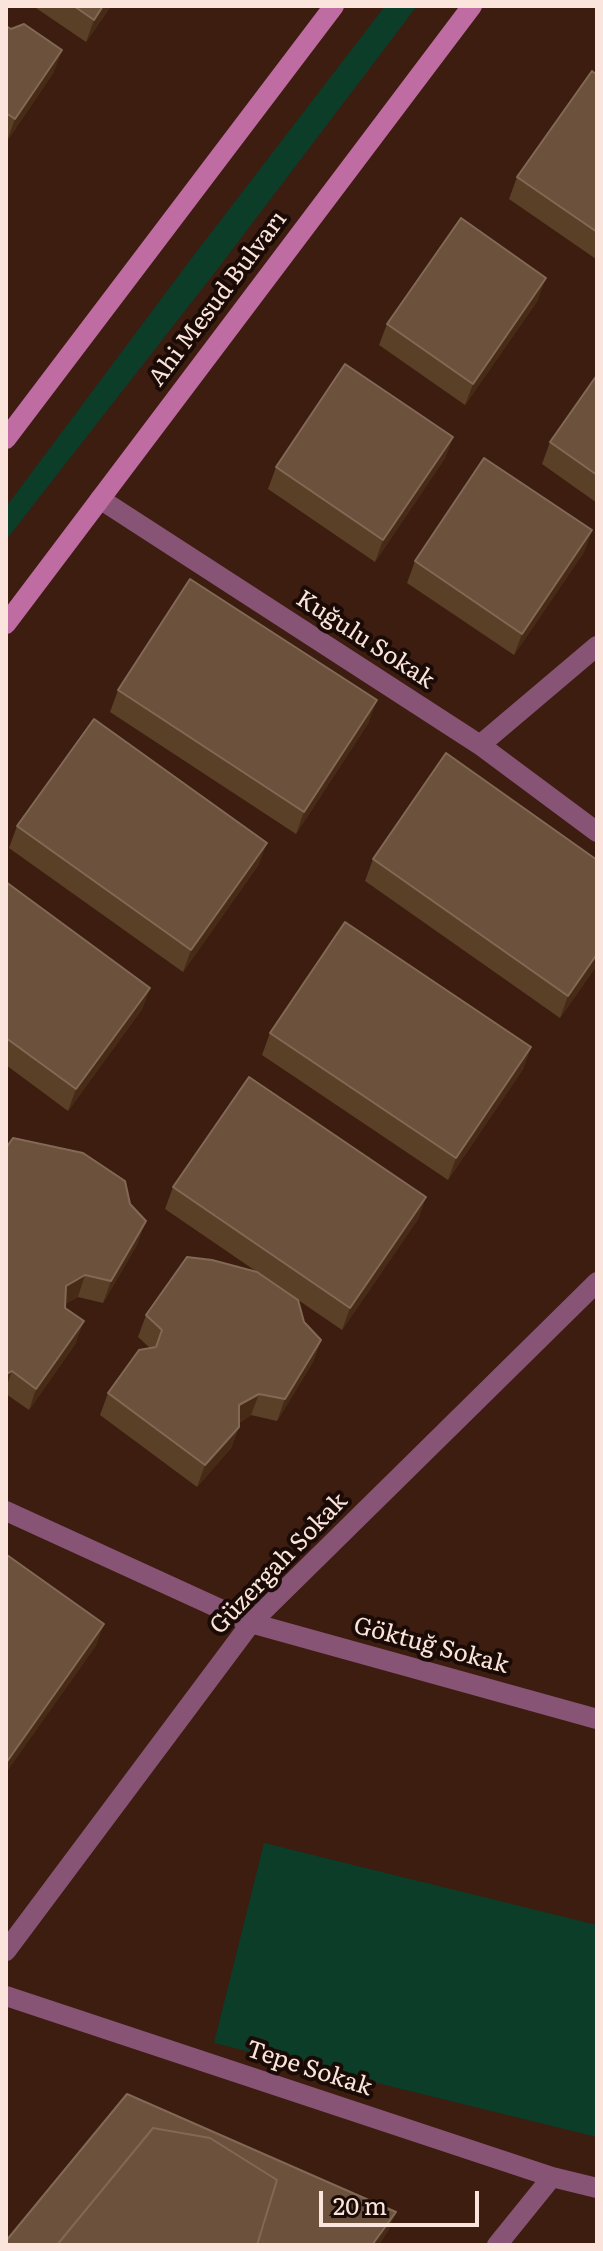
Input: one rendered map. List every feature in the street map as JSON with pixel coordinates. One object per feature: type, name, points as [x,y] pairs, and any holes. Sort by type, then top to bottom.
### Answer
[{"type":"main road","points":[[6,439],[334,6]]},
{"type":"main road","name":"Ahi Mesud Bulvarı","points":[[6,624],[472,6]]},
{"type":"street","name":"Kuğulu Sokak","points":[[100,499],[480,745],[597,832]]},
{"type":"street","points":[[480,745],[597,646]]},
{"type":"street","name":"Güzergah Sokak","points":[[6,1951],[251,1623],[597,1282]]},
{"type":"street","name":"Göktuğ Sokak","points":[[6,1511],[251,1623],[597,1719]]},
{"type":"street","name":"Tepe Sokak","points":[[6,1996],[552,2177],[597,2188]]},
{"type":"street","points":[[497,2245],[552,2177]]},
{"type":"green space","points":[[385,6],[417,6],[6,540],[6,507]]},
{"type":"green space","points":[[264,1843],[597,1925],[597,2137],[214,2043]]},
{"type":"building","points":[[74,6],[103,6],[94,20]]},
{"type":"building","points":[[24,24],[62,50],[15,119],[6,113],[6,26],[11,29]]},
{"type":"building","points":[[592,71],[597,75],[597,232],[517,177]]},
{"type":"building","points":[[461,218],[546,278],[473,384],[387,324]]},
{"type":"building","points":[[345,364],[453,437],[383,540],[276,467]]},
{"type":"building","points":[[597,375],[597,475],[550,442]]},
{"type":"building","points":[[484,458],[592,530],[522,634],[415,561]]},
{"type":"building","points":[[190,579],[377,700],[304,812],[118,690]]},
{"type":"building","points":[[94,719],[267,843],[191,950],[17,826]]},
{"type":"building","points":[[446,753],[597,860],[597,954],[568,996],[373,859]]},
{"type":"building","points":[[6,882],[150,988],[76,1089],[6,1038]]},
{"type":"building","points":[[345,922],[531,1047],[456,1158],[270,1033]]},
{"type":"building","points":[[249,1077],[426,1197],[350,1308],[173,1187]]},
{"type":"building","points":[[13,1138],[83,1153],[125,1181],[130,1204],[146,1221],[111,1281],[85,1275],[66,1286],[65,1308],[84,1321],[36,1389],[12,1371],[6,1374],[6,1148]]},
{"type":"building","points":[[187,1257],[257,1272],[298,1300],[304,1322],[321,1340],[285,1399],[259,1394],[239,1405],[239,1427],[205,1465],[108,1393],[139,1350],[156,1347],[162,1330],[146,1315]]},
{"type":"building","points":[[6,1557],[104,1624],[6,1763]]},
{"type":"building","points":[[127,2094],[396,2212],[372,2245],[257,2245],[277,2180],[210,2138],[153,2128],[57,2245],[6,2245],[6,2241]]},
{"type":"building","points":[[153,2128],[210,2138],[277,2180],[257,2245],[57,2245]]}]
